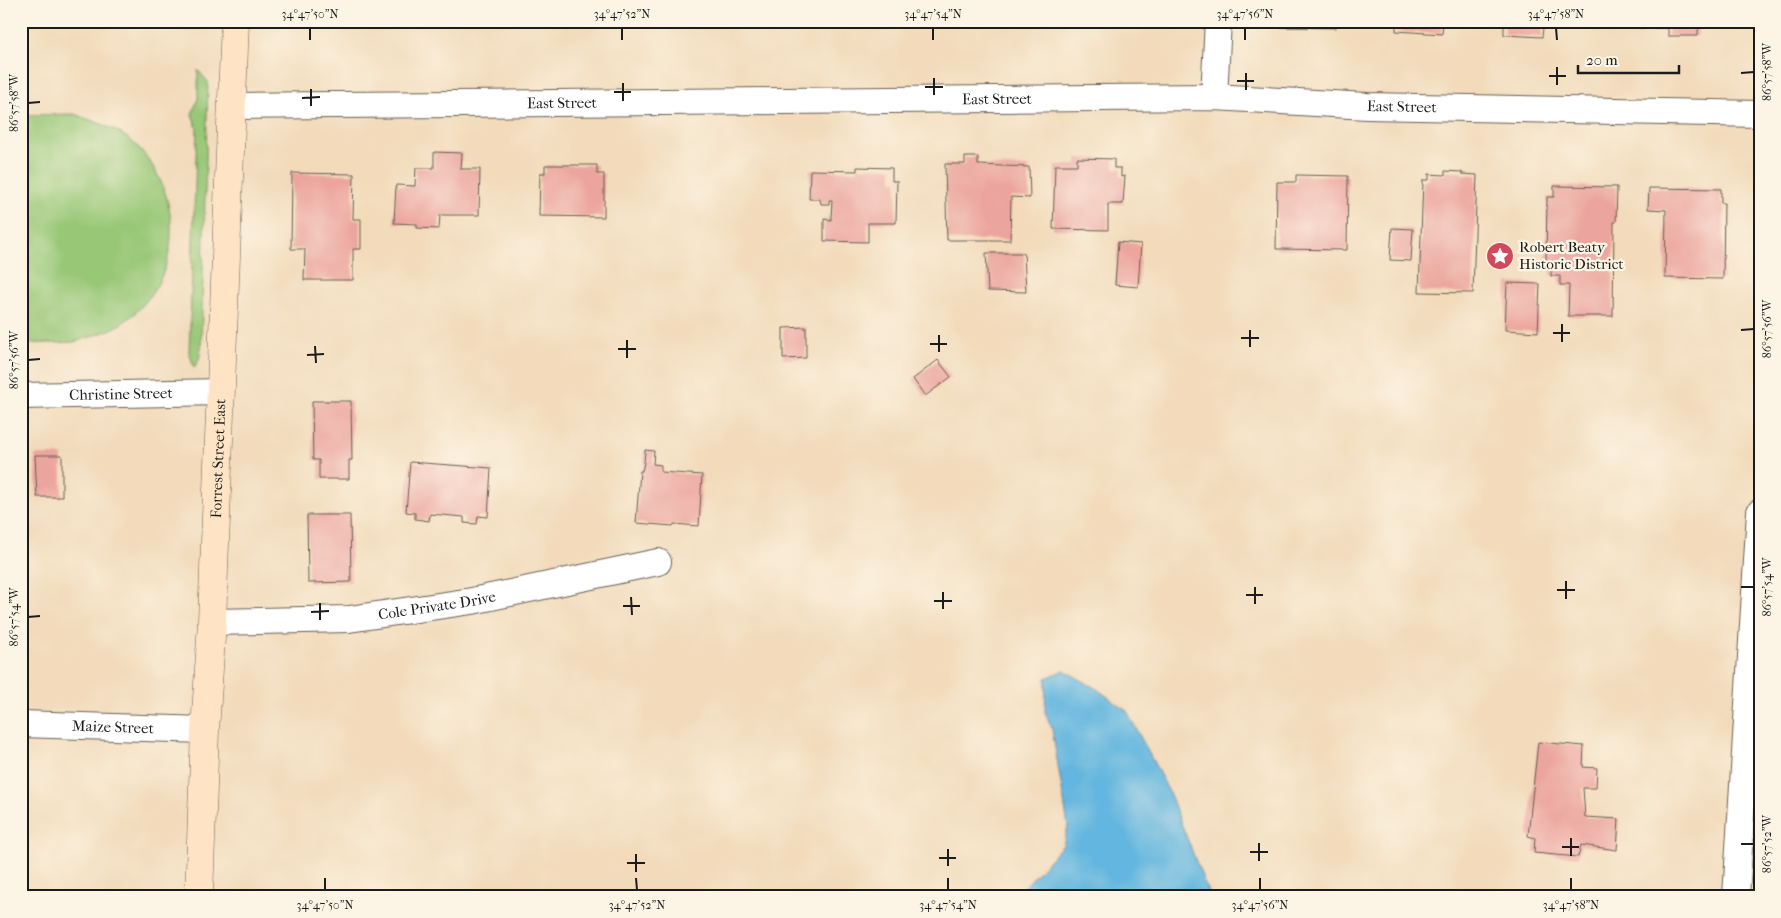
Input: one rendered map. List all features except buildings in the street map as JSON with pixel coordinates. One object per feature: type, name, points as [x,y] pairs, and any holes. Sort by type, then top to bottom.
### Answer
[{"type":"main road","name":"Forrest Street East","points":[[199,897],[205,730],[212,622],[235,21]]},
{"type":"street","points":[[1214,97],[1218,21]]},
{"type":"street","name":"East Street","points":[[233,106],[1214,97],[1367,106],[1760,114]]},
{"type":"street","name":"Christine Street","points":[[21,396],[221,392]]},
{"type":"street","points":[[1736,897],[1760,512]]},
{"type":"street","name":"Cole Private Drive","points":[[212,622],[359,618],[472,602],[658,562]]},
{"type":"street","name":"Maize Street","points":[[21,724],[205,730]]},
{"type":"green space","points":[[198,70],[208,82],[201,348],[199,360],[194,367],[189,352],[197,128],[192,114],[198,99]]},
{"type":"green space","points":[[74,114],[101,124],[126,137],[140,149],[156,171],[166,195],[171,220],[170,246],[164,270],[153,292],[136,312],[114,328],[74,342],[21,343],[21,115]]},
{"type":"water","points":[[1064,670],[1097,689],[1127,711],[1169,792],[1210,897],[1015,897],[1063,845],[1068,826],[1052,729],[1045,712],[1046,678]]},
{"type":"place","name":"Robert Beaty Historic District","points":[[1500,256]]}]
